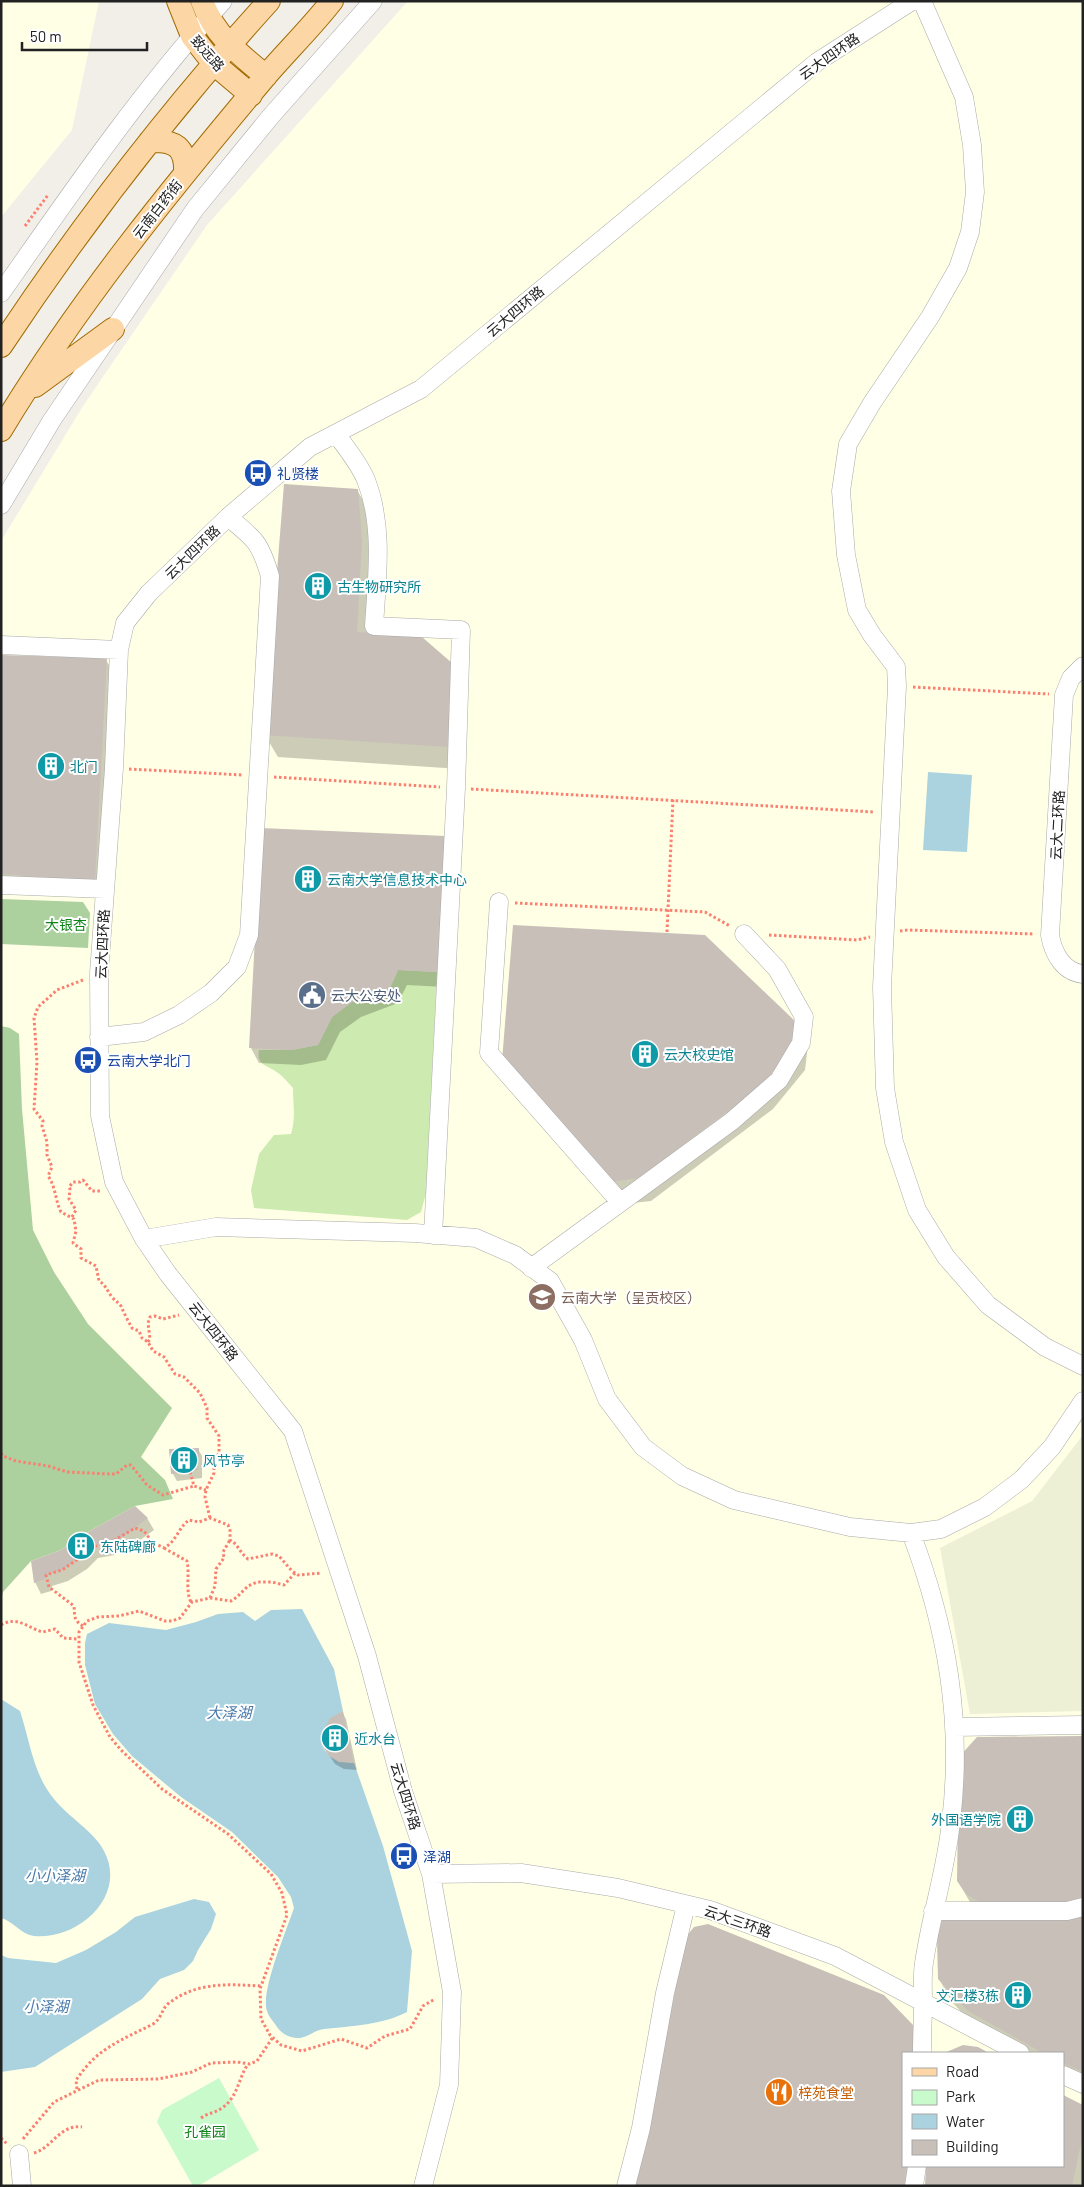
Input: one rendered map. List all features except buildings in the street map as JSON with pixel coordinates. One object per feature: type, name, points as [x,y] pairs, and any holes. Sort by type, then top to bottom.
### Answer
[{"type":"main road","name":"致远路","points":[[178,1],[192,36],[213,63],[251,95]]},
{"type":"main road","points":[[1,346],[34,296],[150,140],[213,63],[268,1]]},
{"type":"main road","name":"云南白药街","points":[[1,430],[71,322],[185,174],[266,76],[332,1]]},
{"type":"main road","name":"致远路","points":[[205,10],[229,46],[266,76]]},
{"type":"main road","points":[[150,140],[166,140],[178,147],[186,159],[185,174]]},
{"type":"main road","points":[[22,396],[114,329]]},
{"type":"street","points":[[1,293],[108,144],[192,36],[205,10],[223,1]]},
{"type":"street","points":[[1,505],[52,420],[195,209],[271,116],[373,1]]},
{"type":"street","name":"云大四环路","points":[[423,2186],[450,2085],[452,1995],[431,1874],[403,1791],[366,1656],[293,1431],[168,1274],[144,1239],[114,1182],[100,1116],[99,973],[114,768],[119,650],[125,623],[149,593],[228,517],[310,447],[421,389],[817,62],[912,1]]},
{"type":"street","points":[[922,1],[964,97],[972,145],[975,192],[970,232],[958,268],[930,317],[872,403],[848,444],[842,491],[846,555],[858,610],[896,667],[897,686],[882,987],[885,1088],[894,1142],[917,1210],[946,1257],[988,1305],[1045,1347],[1083,1366]]},
{"type":"street","points":[[336,434],[357,463],[366,480],[376,523],[378,545],[374,626],[461,630],[456,788],[433,1235]]},
{"type":"street","points":[[99,1037],[144,1032],[179,1014],[211,993],[237,967],[249,935],[270,576],[262,550],[252,537],[228,517]]},
{"type":"street","points":[[1,646],[119,650]]},
{"type":"street","name":"云大二环路","points":[[1083,666],[1071,678],[1064,695],[1050,935],[1052,948],[1060,961],[1076,973],[1083,974]]},
{"type":"street","points":[[1,885],[105,889]]},
{"type":"street","points":[[499,902],[489,1052],[620,1202]]},
{"type":"street","points":[[531,1268],[732,1121],[779,1080],[801,1043],[804,1017],[777,969],[744,934]]},
{"type":"street","points":[[144,1239],[216,1227],[476,1238],[515,1255],[550,1282],[583,1340],[607,1399],[643,1447],[682,1476],[734,1500],[850,1527],[911,1533],[941,1529],[985,1507],[1021,1480],[1052,1446],[1083,1401]]},
{"type":"street","points":[[911,1533],[928,1579],[948,1668],[955,1727],[955,1774],[944,1876],[933,1911],[923,1965],[922,2052]]},
{"type":"street","points":[[955,1727],[1083,1726]]},
{"type":"street","name":"云大三环路","points":[[431,1874],[521,1873],[618,1888],[710,1910],[835,1956],[1018,2052]]},
{"type":"street","points":[[626,2186],[641,2128],[664,1993],[686,1905]]},
{"type":"street","points":[[933,1911],[1067,1911],[1083,1908]]},
{"type":"street","points":[[1064,2075],[1083,2084]]},
{"type":"street","points":[[19,2154],[22,2186]]},
{"type":"street","points":[[914,2186],[917,2167]]},
{"type":"path","points":[[897,686],[1064,695]]},
{"type":"path","points":[[114,768],[890,813]]},
{"type":"path","points":[[667,932],[672,799]]},
{"type":"path","points":[[499,902],[705,912]]},
{"type":"path","points":[[908,930],[1050,935]]},
{"type":"path","points":[[794,937],[857,940]]},
{"type":"path","points":[[72,1217],[61,1212],[58,1206],[53,1190],[53,1182],[48,1176],[52,1167],[47,1156],[47,1142],[42,1126],[43,1121],[34,1109],[37,1062],[34,1018],[38,1007],[56,990],[99,973]]},
{"type":"path","points":[[114,1182],[100,1192],[92,1191],[83,1180],[73,1182],[69,1188],[69,1199],[76,1210],[72,1217],[76,1231],[73,1243],[81,1249],[81,1258],[96,1266],[99,1281],[119,1304],[122,1313],[129,1320],[132,1328],[139,1331],[151,1349],[164,1357],[175,1374],[184,1377],[200,1393],[208,1412],[207,1418],[219,1436],[219,1452],[214,1461],[214,1473],[206,1490],[205,1497],[210,1518]]},
{"type":"path","points":[[148,1342],[150,1339],[148,1323],[150,1317],[155,1316],[162,1319],[178,1316],[186,1314],[194,1306]]},
{"type":"path","points":[[1,1453],[16,1460],[67,1472],[116,1474],[126,1465],[132,1465],[147,1485],[163,1494],[194,1486],[206,1490]]},
{"type":"path","points":[[190,1472],[194,1486]]},
{"type":"path","points":[[164,1548],[174,1541],[183,1525],[189,1520],[199,1522],[210,1518],[228,1525],[230,1540],[223,1552],[222,1564],[216,1569],[215,1586],[210,1598]]},
{"type":"path","points":[[83,1626],[76,1622],[74,1606],[49,1587],[46,1575],[62,1570],[81,1558],[91,1547],[108,1544],[135,1528],[144,1531],[152,1542],[187,1561],[190,1572],[189,1597],[192,1602]]},
{"type":"path","points":[[230,1540],[248,1558],[272,1554],[279,1556],[295,1573],[308,1575],[338,1571]]},
{"type":"path","points":[[295,1573],[284,1585],[272,1582],[257,1582],[248,1586],[231,1601],[210,1598],[192,1602],[180,1618],[172,1621],[165,1621],[139,1611],[119,1616],[98,1617],[87,1621],[79,1632],[78,1638],[79,1662],[86,1684],[110,1737],[162,1789],[228,1834],[270,1874],[282,1893],[287,1915],[261,1986],[261,2019],[281,2045],[302,2051],[341,2039],[367,2048],[385,2036],[410,2029],[423,2006],[435,1999],[452,1995]]},
{"type":"path","points":[[1,1625],[12,1622],[30,1625],[43,1632],[55,1629],[64,1638],[78,1638]]},
{"type":"path","points":[[77,2089],[76,2080],[101,2052],[155,2022],[163,2014],[166,2005],[181,1994],[200,1986],[224,1983],[261,1986]]},
{"type":"path","points":[[19,2154],[24,2137],[54,2102],[77,2089],[99,2080],[158,2079],[192,2072],[212,2063],[237,2062],[248,2064],[257,2061],[273,2037]]},
{"type":"path","points":[[201,2118],[208,2113],[223,2108],[231,2099],[236,2093],[243,2070],[248,2064]]},
{"type":"path","points":[[1,2138],[19,2154],[36,2153],[65,2130],[76,2126],[82,2127]]},
{"type":"shaded area","points":[[1,1],[99,1],[72,130],[1,217]]},
{"type":"shaded area","name":"云南大学（呈贡校区）","points":[[408,1],[1083,1],[1083,2186],[1,2186],[1,541],[83,406],[207,225]]},
{"type":"shaded area","points":[[1083,1435],[1083,1711],[970,1714],[940,1548],[1032,1501]]},
{"type":"green space","name":"大银杏","points":[[1,899],[83,902],[90,913],[88,948],[1,944]]},
{"type":"green space","points":[[398,970],[437,972],[426,1193],[421,1212],[407,1220],[254,1208],[251,1190],[259,1154],[274,1135],[291,1134],[294,1117],[293,1088],[274,1070],[261,1062],[259,1050],[292,1050],[318,1045],[332,1017],[352,1002],[390,988]]},
{"type":"green space","points":[[1,1026],[10,1028],[19,1034],[22,1109],[33,1230],[54,1272],[88,1324],[172,1408],[141,1457],[165,1480],[173,1499],[135,1506],[75,1539],[61,1550],[31,1561],[3,1592],[1,1599]]},
{"type":"green space","name":"孔雀园","points":[[219,2078],[259,2150],[198,2186],[193,2186],[157,2122],[162,2110]]},
{"type":"water","points":[[928,772],[972,775],[967,852],[923,850]]},
{"type":"water","name":"大泽湖","points":[[302,1609],[334,1669],[343,1711],[326,1727],[322,1735],[322,1743],[325,1750],[331,1756],[341,1761],[354,1763],[383,1846],[412,1951],[407,2012],[387,2020],[356,2026],[324,2029],[296,2038],[284,2034],[279,2029],[268,2014],[266,2002],[271,1976],[294,1908],[291,1897],[278,1877],[232,1832],[181,1797],[132,1756],[113,1734],[95,1704],[85,1665],[85,1643],[87,1634],[109,1623],[166,1630],[218,1614],[243,1612],[255,1621],[271,1610]]},
{"type":"water","name":"小小泽湖","points":[[1,1699],[20,1711],[33,1757],[47,1789],[60,1806],[100,1844],[110,1868],[109,1884],[104,1899],[95,1912],[82,1923],[67,1931],[51,1935],[30,1935],[1,1918]]},
{"type":"water","name":"小泽湖","points":[[194,1899],[209,1902],[216,1914],[211,1929],[193,1961],[184,1970],[160,1979],[142,1999],[35,2067],[1,2072],[1,1955],[8,1958],[56,1963],[86,1950],[116,1932],[135,1917]]},
{"type":"place","name":"礼贤楼","points":[[258,473]]},
{"type":"place","name":"古生物研究所","points":[[318,586]]},
{"type":"place","name":"北门","points":[[51,766]]},
{"type":"place","name":"云南大学信息技术中心","points":[[308,879]]},
{"type":"place","name":"云大公安处","points":[[312,995]]},
{"type":"place","name":"云大校史馆","points":[[645,1054]]},
{"type":"place","name":"云南大学北门","points":[[88,1060]]},
{"type":"place","name":"云南大学（呈贡校区）","points":[[542,1297]]},
{"type":"place","name":"风节亭","points":[[184,1460]]},
{"type":"place","name":"东陆碑廊","points":[[81,1546]]},
{"type":"place","name":"近水台","points":[[335,1738]]},
{"type":"place","name":"外国语学院","points":[[1020,1819]]},
{"type":"place","name":"泽湖","points":[[404,1856]]},
{"type":"place","name":"文汇楼3栋","points":[[1018,1995]]},
{"type":"place","name":"梓苑食堂","points":[[779,2092]]}]
